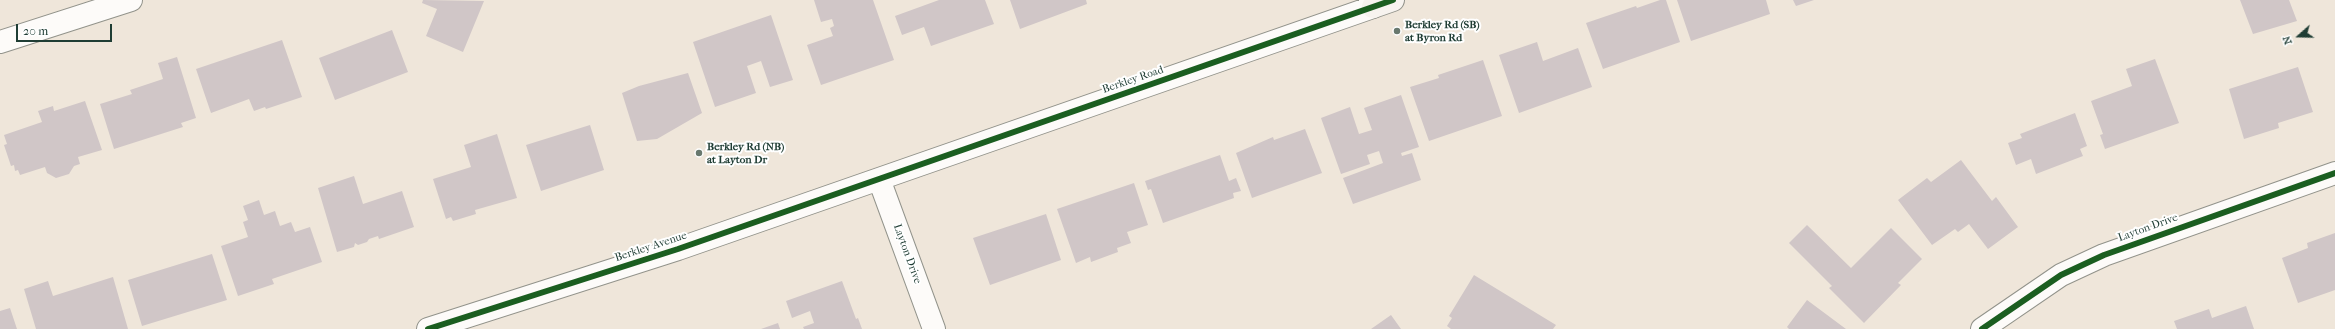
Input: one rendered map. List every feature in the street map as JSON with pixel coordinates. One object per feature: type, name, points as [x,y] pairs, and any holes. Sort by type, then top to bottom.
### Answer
[{"type":"street","points":[[0,42],[131,0]]},
{"type":"street","name":"Berkley Road","points":[[879,179],[1379,2]]},
{"type":"street","name":"Layton Drive","points":[[1982,329],[2061,275],[2104,255],[2335,173]]},
{"type":"street","name":"Berkley Avenue","points":[[428,329],[678,249],[879,179]]},
{"type":"street","name":"Layton Drive","points":[[879,179],[934,329]]},
{"type":"building","points":[[423,0],[484,1],[463,52],[426,36],[437,9],[422,3]]},
{"type":"building","points":[[814,0],[873,0],[894,60],[821,85],[807,45],[833,36],[830,28],[834,26],[832,19],[821,22]]},
{"type":"building","points":[[939,0],[985,0],[994,24],[931,46],[924,27],[902,35],[895,16]]},
{"type":"building","points":[[1010,0],[1086,0],[1087,4],[1020,29]]},
{"type":"building","points":[[1660,0],[1666,0],[1680,42],[1603,69],[1586,23],[1636,6],[1637,8]]},
{"type":"building","points":[[1677,0],[1766,0],[1770,14],[1691,41]]},
{"type":"building","points":[[1793,0],[1814,0],[1796,6]]},
{"type":"building","points":[[2240,0],[2289,0],[2297,21],[2253,34]]},
{"type":"building","points":[[771,15],[793,80],[770,87],[761,61],[747,66],[756,93],[715,107],[693,42]]},
{"type":"building","points":[[392,30],[408,72],[335,100],[319,58]]},
{"type":"building","points":[[282,40],[302,97],[266,109],[265,107],[254,111],[249,99],[211,113],[196,69]]},
{"type":"building","points":[[1537,42],[1543,61],[1578,48],[1592,87],[1519,113],[1499,55]]},
{"type":"building","points":[[177,57],[196,118],[181,123],[183,127],[114,149],[100,104],[132,94],[130,90],[163,79],[158,63]]},
{"type":"building","points":[[2155,59],[2179,123],[2105,149],[2100,135],[2103,134],[2091,101],[2132,86],[2126,69]]},
{"type":"building","points":[[1483,60],[1502,116],[1429,141],[1410,87],[1439,78],[1438,75]]},
{"type":"building","points":[[2298,67],[2313,112],[2278,123],[2279,128],[2244,139],[2229,89]]},
{"type":"building","points":[[688,73],[702,113],[657,139],[637,141],[622,93],[639,86]]},
{"type":"building","points":[[1401,95],[1419,147],[1401,153],[1402,156],[1412,153],[1421,180],[1353,204],[1343,178],[1383,163],[1379,151],[1367,155],[1370,164],[1341,174],[1321,118],[1350,107],[1359,134],[1372,130],[1364,108]]},
{"type":"building","points":[[85,101],[102,150],[78,157],[80,164],[74,166],[69,174],[56,178],[47,173],[45,167],[20,175],[18,170],[15,171],[14,165],[11,166],[4,145],[7,144],[4,135],[42,122],[38,111],[53,106],[54,111]]},
{"type":"building","points":[[2075,113],[2087,146],[2080,149],[2083,156],[2036,174],[2031,159],[2016,165],[2008,143],[2022,138],[2020,134]]},
{"type":"building","points":[[590,125],[604,170],[541,191],[526,145]]},
{"type":"building","points":[[1305,129],[1322,173],[1252,198],[1236,153],[1273,137],[1274,140]]},
{"type":"building","points":[[497,134],[517,198],[475,210],[476,214],[453,221],[451,217],[446,219],[433,179],[471,167],[464,145]]},
{"type":"building","points":[[1220,155],[1229,181],[1236,178],[1241,191],[1233,193],[1234,198],[1163,223],[1151,189],[1148,190],[1145,181]]},
{"type":"building","points":[[1961,160],[1992,201],[1996,197],[2018,227],[1988,249],[1969,224],[1958,232],[1955,229],[1932,245],[1898,200],[1927,178],[1931,182]]},
{"type":"building","points":[[354,176],[363,204],[402,191],[414,227],[379,239],[378,236],[358,245],[355,243],[354,247],[337,252],[318,188]]},
{"type":"building","points":[[1134,183],[1148,225],[1127,232],[1131,243],[1117,248],[1118,252],[1091,262],[1090,257],[1076,263],[1057,209]]},
{"type":"building","points":[[259,200],[264,215],[275,211],[280,226],[291,222],[295,232],[310,227],[322,262],[272,279],[274,284],[238,296],[221,246],[248,237],[243,222],[248,220],[243,206]]},
{"type":"building","points":[[1046,214],[1061,260],[990,285],[973,238]]},
{"type":"building","points":[[1807,225],[1851,268],[1891,228],[1922,259],[1898,283],[1901,285],[1864,323],[1829,288],[1832,286],[1789,243]]},
{"type":"building","points":[[2335,233],[2335,290],[2298,303],[2282,258],[2308,248],[2307,243]]},
{"type":"building","points":[[212,254],[227,300],[142,326],[128,280]]},
{"type":"building","points":[[1474,275],[1556,325],[1553,329],[1451,329],[1447,326],[1452,318],[1449,316]]},
{"type":"building","points":[[113,277],[128,329],[36,329],[24,289],[48,281],[53,296]]},
{"type":"building","points":[[842,281],[856,319],[858,318],[862,329],[804,329],[803,327],[814,323],[810,311],[792,318],[786,301]]},
{"type":"building","points":[[1807,300],[1846,329],[1789,329],[1787,327]]},
{"type":"building","points":[[2246,306],[2254,329],[2177,329],[2174,321],[2209,309],[2212,318]]},
{"type":"building","points":[[10,308],[17,329],[0,329],[0,311]]},
{"type":"building","points":[[1391,315],[1401,329],[1371,329]]},
{"type":"building","points":[[778,323],[780,329],[761,329]]},
{"type":"cycle path","points":[[428,329],[678,249],[1393,0]]},
{"type":"cycle path","points":[[1982,329],[2061,275],[2104,255],[2335,173]]},
{"type":"place","name":"Berkley Rd (SB) at Byron Rd","points":[[1397,31]]},
{"type":"place","name":"Berkley Rd (NB) at Layton Dr","points":[[699,153]]}]
